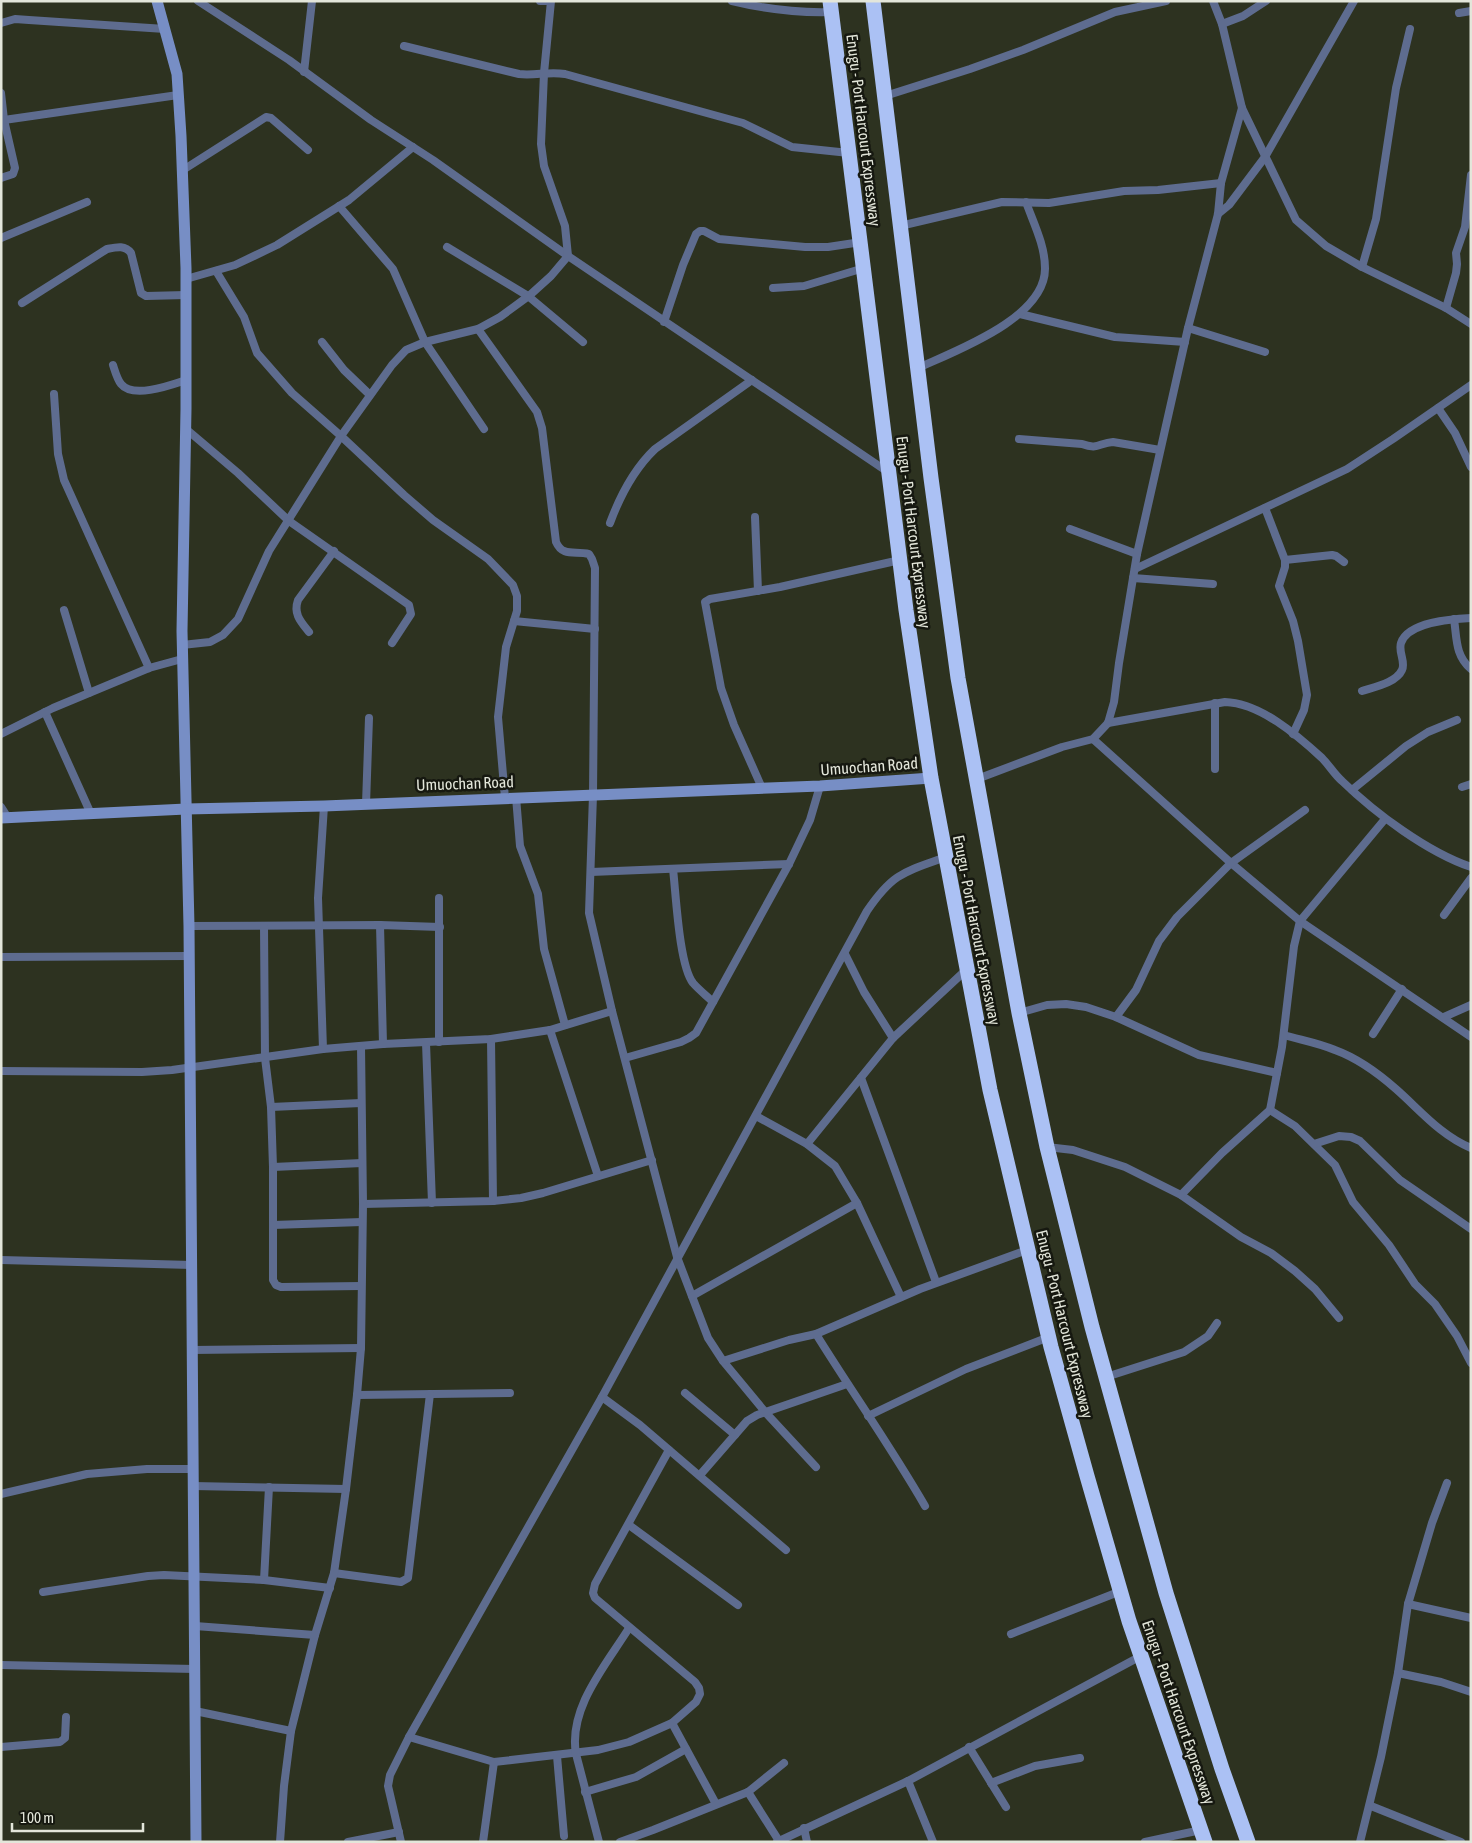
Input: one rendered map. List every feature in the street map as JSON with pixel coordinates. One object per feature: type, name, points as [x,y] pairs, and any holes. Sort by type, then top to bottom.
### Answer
[{"type":"highway","name":"Enugu - Port Harcourt Expressway","points":[[873,1],[958,678],[1019,1013],[1047,1147],[1106,1378],[1166,1592],[1222,1769],[1248,1842]]},
{"type":"highway","name":"Enugu - Port Harcourt Expressway","points":[[830,7],[900,560],[931,778],[990,1090],[1027,1250],[1084,1467],[1120,1591],[1203,1836]]},
{"type":"main road","points":[[157,1],[177,74],[183,170],[186,279],[186,429],[182,659],[189,926],[196,1842]]},
{"type":"main road","name":"Umuochan Road","points":[[4,818],[186,809],[324,806],[820,786],[931,778]]},
{"type":"street","points":[[304,72],[312,1]]},
{"type":"street","points":[[182,645],[210,642],[223,635],[238,620],[269,551],[342,436],[392,365],[406,350],[425,342],[478,329],[500,317],[551,276],[568,256],[565,226],[542,155],[541,127],[550,1],[540,1]]},
{"type":"street","points":[[732,1],[761,8],[802,13],[830,7]]},
{"type":"street","points":[[885,96],[1023,50],[1115,12],[1166,1]]},
{"type":"street","points":[[1213,1],[1222,24],[1242,108],[1296,220],[1326,246],[1362,267],[1446,308],[1471,324]]},
{"type":"street","points":[[1222,24],[1243,16],[1266,1]]},
{"type":"street","points":[[1218,214],[1228,206],[1265,157],[1354,1]]},
{"type":"street","points":[[202,2],[664,322],[889,473]]},
{"type":"street","points":[[1460,13],[1471,11]]},
{"type":"street","points":[[1,23],[28,20],[165,29]]},
{"type":"street","points":[[1362,267],[1376,219],[1396,88],[1410,29]]},
{"type":"street","points":[[404,46],[519,74],[532,75],[555,72],[565,74],[743,123],[792,147],[849,153]]},
{"type":"street","points":[[1,94],[4,120],[15,168],[13,174],[1,178]]},
{"type":"street","points":[[4,120],[178,95]]},
{"type":"street","points":[[977,779],[1062,748],[1093,739],[1108,723],[1114,702],[1137,554],[1184,342],[1218,214],[1221,184],[1242,108]]},
{"type":"street","points":[[183,170],[266,117],[271,118],[308,150]]},
{"type":"street","points":[[186,279],[235,265],[270,249],[349,200],[413,147]]},
{"type":"street","points":[[1446,308],[1457,264],[1456,253],[1464,227],[1471,175]]},
{"type":"street","points":[[900,226],[1002,202],[1049,204],[1124,191],[1221,184]]},
{"type":"street","points":[[1,238],[87,202]]},
{"type":"street","points":[[918,368],[976,342],[1020,314],[1032,303],[1040,291],[1046,268],[1041,243],[1026,202]]},
{"type":"street","points":[[339,206],[393,269],[425,342],[484,429]]},
{"type":"street","points":[[664,322],[683,265],[696,234],[700,231],[704,231],[719,239],[805,246],[828,247],[860,242]]},
{"type":"street","points":[[22,303],[108,249],[119,246],[127,248],[131,252],[141,293],[146,296],[186,295]]},
{"type":"street","points":[[447,247],[528,296],[582,342]]},
{"type":"street","points":[[773,288],[804,286],[864,268]]},
{"type":"street","points":[[216,271],[244,317],[259,356],[292,393],[342,436],[404,495],[433,520],[488,559],[513,585],[517,596],[517,611],[506,646],[498,717],[510,797],[520,846],[538,894],[544,949],[565,1025]]},
{"type":"street","points":[[1020,314],[1115,337],[1184,342]]},
{"type":"street","points":[[1188,328],[1265,352]]},
{"type":"street","points":[[478,329],[537,412],[542,428],[556,542],[562,551],[589,554],[595,568],[593,795],[589,913],[612,1011],[677,1257],[708,1338],[722,1361],[816,1468]]},
{"type":"street","points":[[322,342],[344,370],[370,395]]},
{"type":"street","points":[[113,366],[121,384],[126,388],[152,390],[186,380]]},
{"type":"street","points":[[610,523],[644,459],[655,449],[752,380]]},
{"type":"street","points":[[1135,569],[1348,469],[1471,385]]},
{"type":"street","points":[[54,394],[58,454],[64,480],[149,668]]},
{"type":"street","points":[[1438,408],[1455,433],[1471,467]]},
{"type":"street","points":[[186,429],[238,473],[289,521],[409,605],[411,614],[392,643]]},
{"type":"street","points":[[1018,438],[1082,444],[1091,448],[1113,442],[1160,450]]},
{"type":"street","points":[[1265,508],[1285,560],[1286,567],[1279,586],[1297,635],[1307,695],[1304,710],[1293,734]]},
{"type":"street","points":[[755,517],[758,591]]},
{"type":"street","points":[[1070,529],[1137,554]]},
{"type":"street","points":[[309,632],[298,617],[296,606],[298,600],[334,551]]},
{"type":"street","points":[[1285,560],[1332,555],[1344,562]]},
{"type":"street","points":[[762,788],[734,725],[721,688],[705,602],[710,599],[758,591],[900,560]]},
{"type":"street","points":[[1133,578],[1213,584]]},
{"type":"street","points":[[64,610],[89,693]]},
{"type":"street","points":[[1362,691],[1388,682],[1402,672],[1404,667],[1400,645],[1405,635],[1418,628],[1447,619],[1471,618]]},
{"type":"street","points":[[1454,619],[1460,658],[1471,669]]},
{"type":"street","points":[[514,621],[595,629]]},
{"type":"street","points":[[1,734],[45,712],[149,668],[182,659]]},
{"type":"street","points":[[1108,723],[1215,703],[1237,702],[1249,705],[1274,720],[1323,759],[1340,780],[1385,819],[1441,854],[1471,867]]},
{"type":"street","points":[[1215,703],[1215,769]]},
{"type":"street","points":[[45,712],[91,814]]},
{"type":"street","points":[[366,804],[369,718]]},
{"type":"street","points":[[1352,790],[1406,746],[1428,732],[1457,720]]},
{"type":"street","points":[[1093,739],[1231,864],[1300,921],[1471,1037]]},
{"type":"street","points":[[1462,787],[1471,784]]},
{"type":"street","points":[[625,1058],[689,1038],[696,1033],[789,864],[810,820],[820,786]]},
{"type":"street","points":[[324,806],[318,876],[324,1049]]},
{"type":"street","points":[[1,807],[4,818]]},
{"type":"street","points":[[1116,1017],[1136,990],[1159,941],[1178,917],[1231,864],[1305,810]]},
{"type":"street","points":[[1181,1195],[1222,1153],[1270,1110],[1284,1034],[1294,946],[1300,921],[1385,819]]},
{"type":"street","points":[[401,1842],[388,1786],[390,1775],[409,1737],[602,1397],[867,911],[881,890],[892,879],[904,872],[946,857]]},
{"type":"street","points":[[591,872],[789,864]]},
{"type":"street","points":[[673,869],[682,953],[687,970],[692,983],[713,1002]]},
{"type":"street","points":[[1444,915],[1471,878]]},
{"type":"street","points":[[440,898],[440,1042]]},
{"type":"street","points":[[380,925],[383,1044]]},
{"type":"street","points":[[189,926],[380,925],[440,927]]},
{"type":"street","points":[[264,926],[265,1058],[271,1107],[273,1167],[273,1280],[276,1285],[281,1287],[361,1286]]},
{"type":"street","points":[[845,954],[864,992],[894,1038]]},
{"type":"street","points":[[1,957],[189,956]]},
{"type":"street","points":[[807,1144],[894,1038],[966,970]]},
{"type":"street","points":[[1373,1034],[1402,989]]},
{"type":"street","points":[[1019,1013],[1047,1005],[1066,1004],[1086,1007],[1116,1017],[1199,1055],[1277,1073]]},
{"type":"street","points":[[1444,1017],[1471,1005]]},
{"type":"street","points":[[1,1071],[142,1072],[190,1069],[324,1049],[491,1039],[550,1030],[612,1011]]},
{"type":"street","points":[[550,1030],[598,1176]]},
{"type":"street","points":[[1284,1034],[1336,1050],[1361,1063],[1396,1089],[1431,1123],[1471,1148]]},
{"type":"street","points":[[491,1039],[493,1201]]},
{"type":"street","points":[[426,1042],[432,1203]]},
{"type":"street","points":[[280,1842],[290,1731],[315,1635],[334,1573],[357,1395],[361,1348],[363,1204],[361,1046]]},
{"type":"street","points":[[861,1078],[936,1282]]},
{"type":"street","points":[[271,1107],[361,1103]]},
{"type":"street","points":[[1270,1110],[1295,1126],[1335,1165],[1353,1202],[1388,1245],[1415,1284],[1435,1304],[1457,1336],[1471,1363]]},
{"type":"street","points":[[756,1116],[807,1144],[835,1166],[857,1203],[901,1297]]},
{"type":"street","points":[[1314,1144],[1339,1136],[1351,1137],[1360,1141],[1400,1180],[1471,1229]]},
{"type":"street","points":[[1047,1147],[1073,1150],[1125,1167],[1181,1195],[1241,1237],[1271,1253],[1295,1271],[1315,1289],[1339,1318]]},
{"type":"street","points":[[363,1204],[493,1201],[543,1193],[652,1160]]},
{"type":"street","points":[[273,1167],[362,1163]]},
{"type":"street","points":[[692,1296],[857,1203]]},
{"type":"street","points":[[273,1225],[362,1222]]},
{"type":"street","points":[[722,1361],[789,1340],[816,1334],[936,1282],[1027,1250]]},
{"type":"street","points":[[1,1260],[192,1265]]},
{"type":"street","points":[[1106,1378],[1184,1352],[1208,1336],[1217,1323]]},
{"type":"street","points":[[816,1334],[847,1384],[898,1459],[925,1506]]},
{"type":"street","points":[[868,1416],[966,1369],[1049,1337]]},
{"type":"street","points":[[192,1350],[361,1348]]},
{"type":"street","points":[[700,1475],[747,1421],[757,1415],[847,1384]]},
{"type":"street","points":[[686,1393],[735,1435]]},
{"type":"street","points":[[334,1573],[401,1582],[408,1578],[430,1394]]},
{"type":"street","points":[[357,1395],[510,1394]]},
{"type":"street","points":[[602,1397],[700,1475],[786,1550]]},
{"type":"street","points":[[409,1737],[494,1762],[576,1754],[628,1742],[672,1724],[696,1702],[700,1694],[699,1688],[694,1682],[629,1628],[595,1598],[593,1593],[595,1584],[669,1450]]},
{"type":"street","points":[[1,1494],[87,1474],[146,1469],[193,1468]]},
{"type":"street","points":[[1360,1842],[1370,1806],[1398,1673],[1408,1604],[1432,1523],[1447,1483]]},
{"type":"street","points":[[194,1486],[346,1489]]},
{"type":"street","points":[[264,1580],[268,1487]]},
{"type":"street","points":[[629,1525],[738,1605]]},
{"type":"street","points":[[43,1592],[148,1576],[182,1575],[264,1580],[330,1588]]},
{"type":"street","points":[[1011,1634],[1120,1591]]},
{"type":"street","points":[[1408,1604],[1471,1618]]},
{"type":"street","points":[[195,1626],[315,1635]]},
{"type":"street","points":[[599,1842],[576,1754],[575,1730],[588,1694],[629,1628]]},
{"type":"street","points":[[748,1792],[778,1841],[908,1781],[1142,1656]]},
{"type":"street","points":[[1,1665],[195,1669]]},
{"type":"street","points":[[1398,1673],[1441,1682],[1471,1692]]},
{"type":"street","points":[[195,1712],[290,1731]]},
{"type":"street","points":[[1,1748],[60,1742],[65,1738],[66,1717]]},
{"type":"street","points":[[672,1724],[716,1804]]},
{"type":"street","points":[[969,1747],[1006,1807]]},
{"type":"street","points":[[585,1792],[636,1777],[686,1749]]},
{"type":"street","points":[[557,1756],[564,1836]]},
{"type":"street","points":[[991,1784],[1035,1766],[1080,1758]]},
{"type":"street","points":[[483,1842],[494,1762]]},
{"type":"street","points":[[620,1842],[748,1792],[784,1763]]},
{"type":"street","points":[[908,1781],[933,1842]]},
{"type":"street","points":[[1370,1806],[1461,1842]]},
{"type":"street","points":[[804,1828],[808,1842]]},
{"type":"street","points":[[348,1842],[398,1832]]},
{"type":"street","points":[[1146,1842],[1203,1836]]}]
